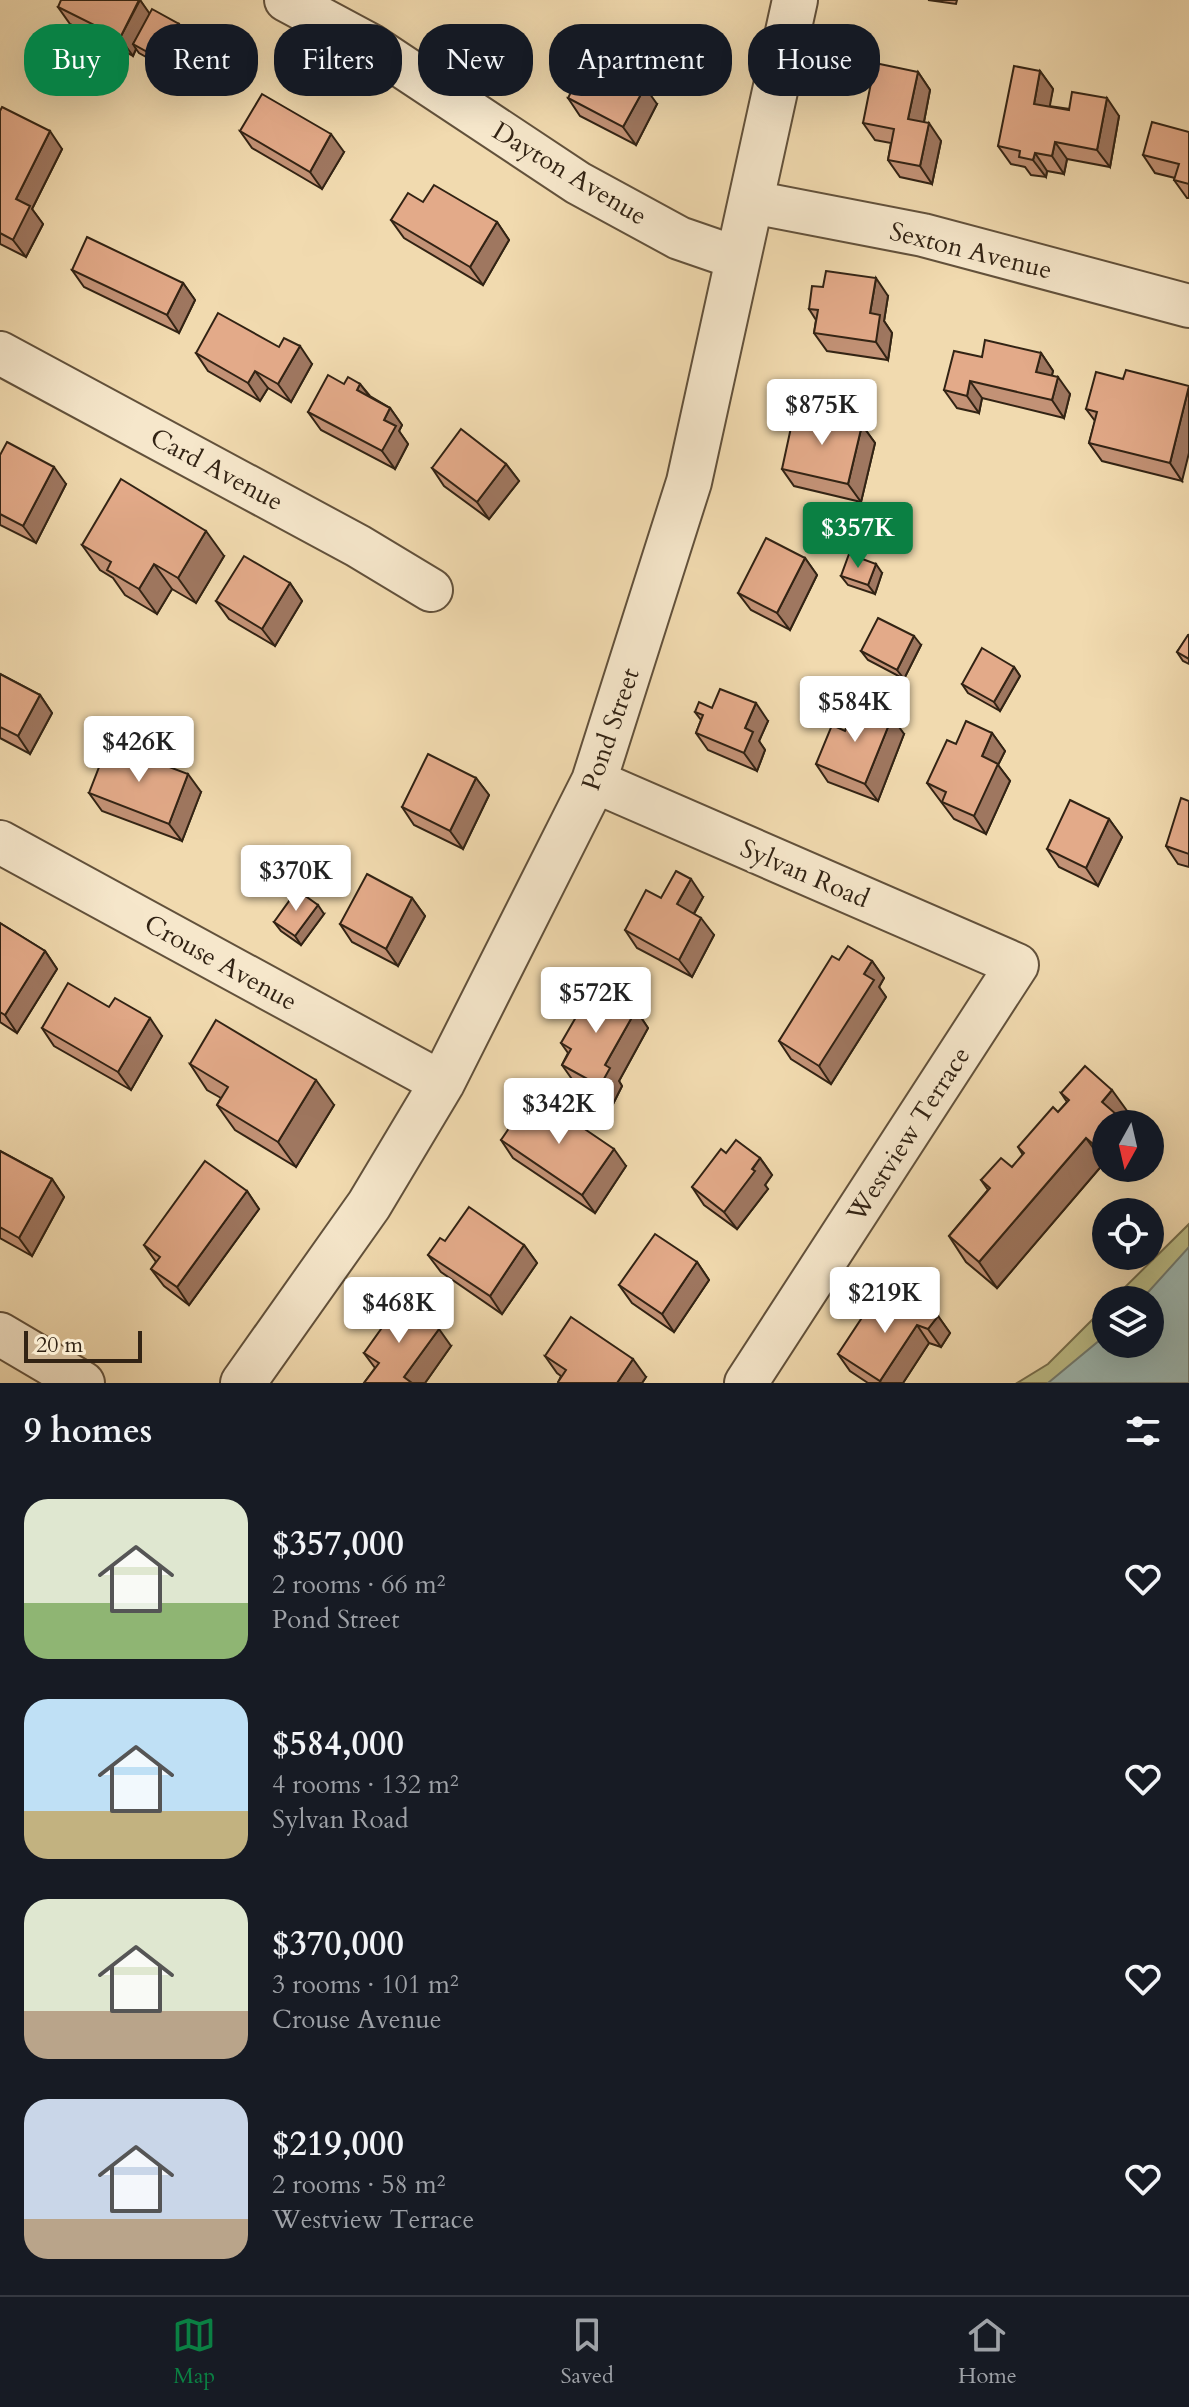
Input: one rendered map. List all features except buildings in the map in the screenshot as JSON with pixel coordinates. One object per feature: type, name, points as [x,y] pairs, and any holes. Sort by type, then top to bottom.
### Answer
[{"type":"street","name":"Dayton Avenue","points":[[286,0],[370,45],[578,183],[679,238],[737,258]]},
{"type":"street","name":"Pond Street","points":[[243,1383],[369,1205],[442,1083],[594,781],[689,482],[795,0]]},
{"type":"street","name":"Sexton Avenue","points":[[752,202],[923,235],[1189,306]]},
{"type":"street","name":"Card Avenue","points":[[0,353],[345,538],[431,590]]},
{"type":"street","name":"Sylvan Road","points":[[594,781],[1017,965]]},
{"type":"street","name":"Crouse Avenue","points":[[0,842],[442,1083]]},
{"type":"street","name":"Westview Terrace","points":[[746,1383],[1017,965]]},
{"type":"street","points":[[0,1334],[83,1383]]},
{"type":"green space","points":[[1189,1224],[1189,1383],[1017,1383],[1048,1364],[1092,1320],[1092,1358],[1164,1358],[1164,1286],[1126,1286],[1142,1270],[1164,1270],[1164,1249]]},
{"type":"water","points":[[1189,1247],[1189,1383],[1048,1383],[1092,1347],[1092,1358],[1164,1358],[1164,1286],[1154,1286]]}]
